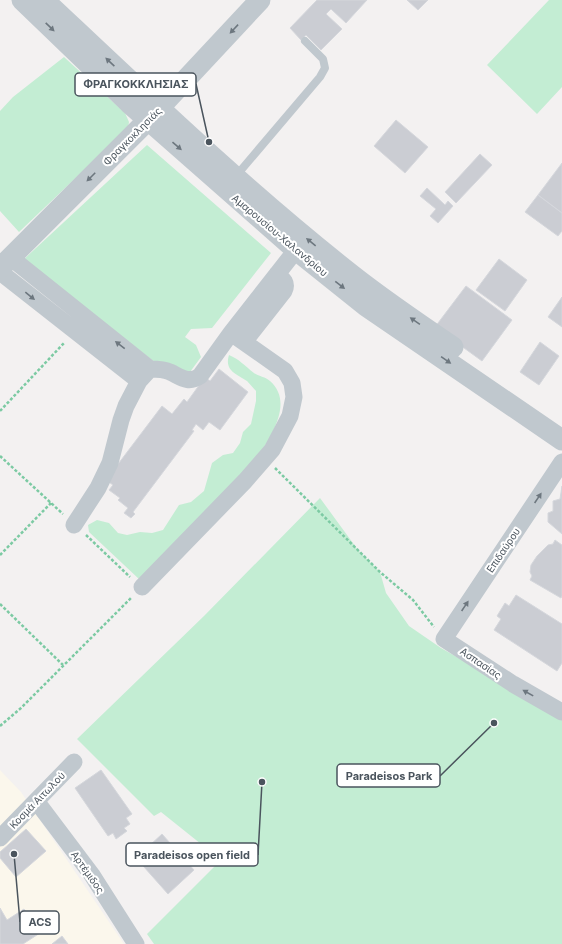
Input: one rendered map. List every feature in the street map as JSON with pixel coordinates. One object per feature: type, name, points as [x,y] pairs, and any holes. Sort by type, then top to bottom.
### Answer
[{"type":"street","name":"Αμαρουσίου-Χαλανδρίου","points":[[22,0],[129,103],[154,114],[236,176],[303,235],[354,276],[415,321],[562,423]]},
{"type":"street","name":"Αμαρουσίου-Χαλανδρίου","points":[[44,0],[154,114],[296,250],[366,306],[562,440]]},
{"type":"street","name":"Φραγκοκλησιάς","points":[[3,265],[154,114],[260,0]]},
{"type":"street","points":[[74,525],[98,488],[110,463],[126,406],[145,375],[157,369],[169,372],[185,380],[196,378],[284,292],[286,285],[277,274],[296,250]]},
{"type":"street","points":[[3,265],[76,332],[145,375]]},
{"type":"street","points":[[3,265],[145,375]]},
{"type":"street","points":[[142,587],[245,481],[272,450],[290,416],[294,397],[292,383],[286,370],[237,338]]},
{"type":"street","name":"Επιδαύρου","points":[[444,638],[562,462]]},
{"type":"street","name":"Ασπασίας","points":[[444,638],[513,684],[562,712]]},
{"type":"street","name":"Κοσμά Αιτωλού","points":[[0,838],[74,762]]},
{"type":"street","name":"Αρτέμιδος","points":[[36,802],[92,875],[136,944]]},
{"type":"lane","points":[[236,176],[320,77],[325,68],[323,59],[305,41]]},
{"type":"path","points":[[0,411],[76,332]]},
{"type":"path","points":[[265,458],[363,556],[413,600],[444,638]]},
{"type":"path","points":[[0,555],[51,503]]},
{"type":"path","points":[[0,726],[21,708],[142,587]]},
{"type":"path","points":[[0,604],[63,665]]},
{"type":"shaded area","points":[[0,770],[21,792],[124,944],[0,944]]},
{"type":"green space","points":[[549,0],[562,0],[562,87],[537,114],[487,65]]},
{"type":"green space","points":[[64,57],[125,113],[129,122],[128,128],[19,232],[0,211],[0,111],[13,97]]},
{"type":"green space","points":[[147,145],[271,253],[212,328],[191,329],[185,337],[196,345],[201,357],[190,372],[160,366],[22,261]]},
{"type":"green space","points":[[229,355],[254,373],[270,381],[277,389],[280,399],[278,419],[259,456],[140,580],[89,532],[88,525],[97,520],[109,523],[118,533],[127,535],[140,532],[152,533],[163,530],[179,505],[191,502],[204,491],[212,463],[223,455],[233,453],[240,443],[243,432],[251,424],[256,401],[256,391],[247,381],[232,371],[228,365]]},
{"type":"green space","points":[[320,498],[358,550],[380,572],[386,593],[409,626],[441,648],[562,717],[562,944],[154,944],[147,934],[221,860],[161,812],[154,816],[77,739],[204,616]]},
{"type":"building","points":[[317,0],[367,0],[346,23],[331,9],[326,14],[342,29],[321,50],[306,35],[301,40],[290,28]]},
{"type":"building","points":[[407,0],[428,0],[418,10]]},
{"type":"building","points":[[396,120],[428,147],[405,173],[374,146]]},
{"type":"building","points":[[480,154],[492,165],[456,203],[445,192]]},
{"type":"building","points":[[562,163],[562,213],[538,195]]},
{"type":"building","points":[[427,188],[445,205],[448,201],[453,206],[438,223],[430,216],[436,209],[420,196]]},
{"type":"building","points":[[538,195],[562,213],[562,231],[558,236],[525,212]]},
{"type":"building","points":[[499,259],[527,280],[505,311],[476,290]]},
{"type":"building","points":[[466,286],[512,320],[482,361],[435,327]]},
{"type":"building","points":[[562,297],[562,327],[548,317]]},
{"type":"building","points":[[540,342],[559,356],[539,385],[520,372]]},
{"type":"building","points":[[219,369],[248,392],[220,430],[209,422],[203,430],[196,424],[192,430],[194,431],[133,512],[135,514],[131,518],[124,513],[128,508],[118,500],[120,498],[109,490],[113,485],[106,480],[162,406],[172,414],[184,399],[187,402],[205,377],[210,381]]},
{"type":"building","points":[[562,486],[562,534],[548,522],[548,513],[553,511],[553,501],[560,499]]},
{"type":"building","points":[[555,540],[562,545],[561,598],[530,580],[532,576],[530,572],[531,565],[537,556],[548,545],[553,544]]},
{"type":"building","points":[[516,595],[562,624],[562,663],[557,671],[494,630],[501,619],[497,616],[505,603],[509,606]]},
{"type":"building","points":[[101,770],[132,814],[126,818],[130,824],[124,828],[127,831],[116,839],[113,833],[108,836],[75,788]]},
{"type":"building","points":[[26,829],[46,851],[16,877],[0,858],[0,852]]},
{"type":"building","points":[[162,834],[194,870],[168,894],[136,858]]},
{"type":"building","points":[[0,908],[7,920],[24,909],[40,933],[23,944],[0,944]]},
{"type":"building","points":[[62,936],[68,944],[52,944]]},
{"type":"place","name":"ΦΡΑΓΚΟΚΚΛΗΣΙΑΣ","points":[[209,142]]},
{"type":"place","name":"Paradeisos Park","points":[[494,723]]},
{"type":"place","name":"Paradeisos open field","points":[[262,782]]},
{"type":"place","name":"ACS","points":[[14,854]]}]
